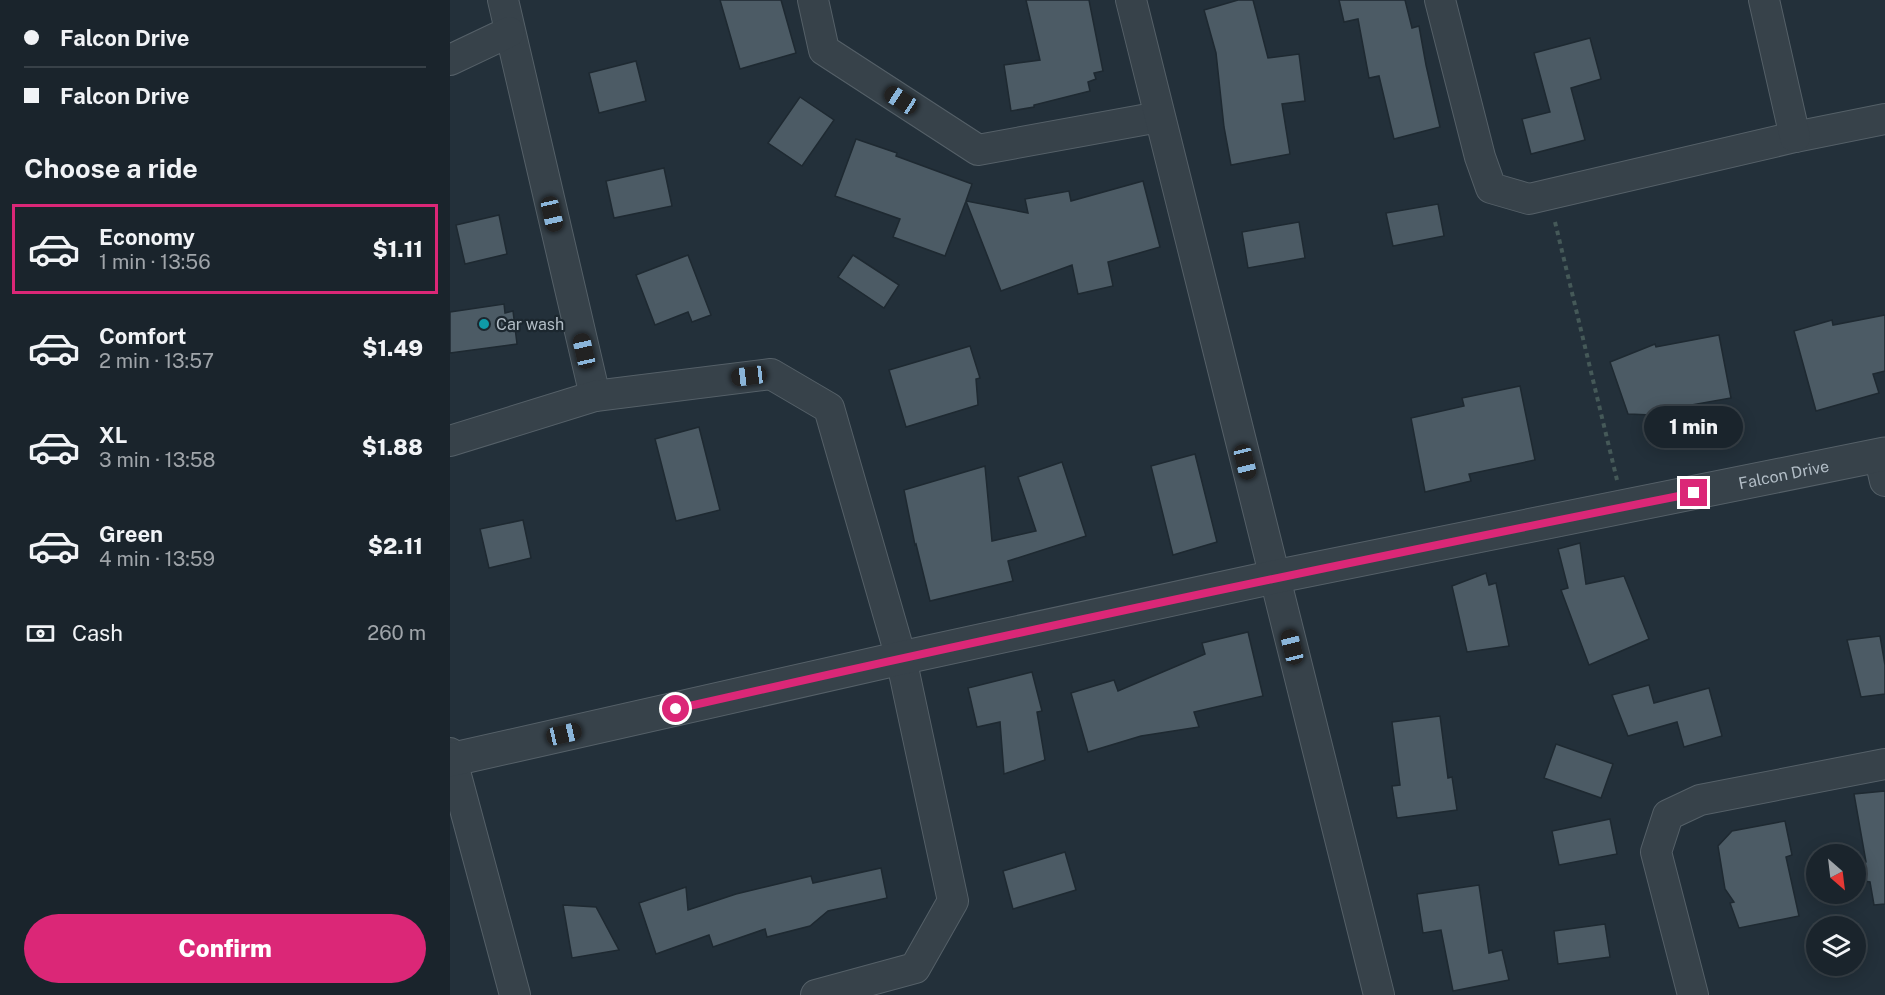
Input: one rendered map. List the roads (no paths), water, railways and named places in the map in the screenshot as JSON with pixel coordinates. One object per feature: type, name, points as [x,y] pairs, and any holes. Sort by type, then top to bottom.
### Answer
[{"type":"street","points":[[502,0],[595,396]]},
{"type":"street","points":[[813,0],[824,50],[978,150],[1159,117]]},
{"type":"street","points":[[1131,0],[1379,995]]},
{"type":"street","points":[[1440,0],[1480,157],[1491,188],[1529,199],[1795,137],[1885,119]]},
{"type":"street","points":[[1764,0],[1795,137]]},
{"type":"street","points":[[450,60],[509,33]]},
{"type":"street","points":[[450,441],[595,396],[771,374],[829,408],[901,658],[953,901],[915,968],[816,995]]},
{"type":"street","name":"Falcon Drive","points":[[450,757],[1274,577],[1624,507],[1883,463]]},
{"type":"street","points":[[450,757],[515,995]]},
{"type":"street","points":[[1693,995],[1656,852],[1668,816],[1700,800],[1885,765]]},
{"type":"place","name":"Car wash","points":[[484,324]]}]
